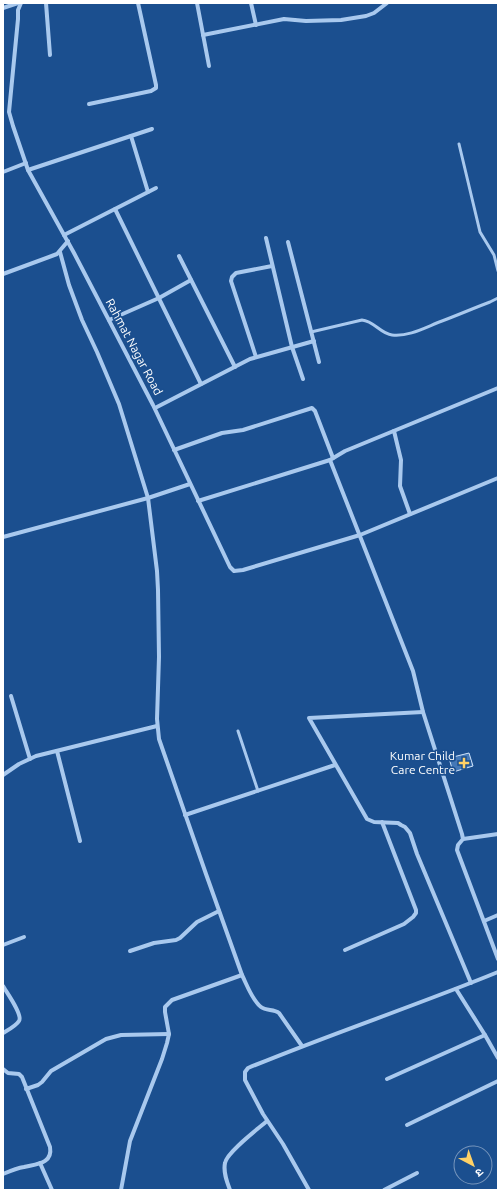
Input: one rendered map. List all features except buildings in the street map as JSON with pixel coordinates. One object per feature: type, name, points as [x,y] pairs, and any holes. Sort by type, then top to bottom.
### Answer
[{"type":"street","points":[[3,8],[18,3]]},
{"type":"street","name":"Rahmat Nagar Road","points":[[21,3],[18,10],[10,112],[13,126],[28,170],[68,241],[155,408],[226,561],[234,571],[243,570],[360,535]]},
{"type":"street","points":[[46,3],[50,55]]},
{"type":"street","points":[[89,104],[151,91],[156,87],[138,3]]},
{"type":"street","points":[[197,3],[209,66]]},
{"type":"street","points":[[251,3],[256,24]]},
{"type":"street","points":[[203,35],[284,19],[306,21],[340,20],[366,16],[374,13],[388,3]]},
{"type":"street","points":[[28,170],[152,129]]},
{"type":"street","points":[[131,136],[148,192]]},
{"type":"street","points":[[3,172],[26,164]]},
{"type":"street","points":[[64,235],[156,188]]},
{"type":"street","points":[[115,209],[201,384]]},
{"type":"street","points":[[266,238],[292,347],[303,378]]},
{"type":"street","points":[[3,274],[52,257],[60,252],[68,241]]},
{"type":"street","points":[[288,242],[319,362]]},
{"type":"street","points":[[60,252],[69,285],[82,320],[119,404],[148,498],[158,590],[159,739],[242,975],[257,1003],[261,1007],[275,1010],[279,1013],[302,1046]]},
{"type":"street","points":[[179,256],[235,367]]},
{"type":"street","points":[[256,357],[231,281],[232,277],[236,273],[272,266]]},
{"type":"street","points":[[109,320],[159,298],[191,280]]},
{"type":"street","points":[[155,408],[256,357],[314,341]]},
{"type":"street","points":[[198,501],[332,459],[345,451],[498,388]]},
{"type":"street","points":[[174,450],[222,433],[243,430],[312,408],[315,411],[360,535],[413,671],[463,839]]},
{"type":"street","points":[[394,431],[401,460],[400,486],[410,514]]},
{"type":"street","points":[[360,535],[498,478]]},
{"type":"street","points":[[3,536],[148,498],[190,484]]},
{"type":"street","points":[[11,696],[30,759]]},
{"type":"street","points":[[424,712],[308,718],[364,816],[371,821],[398,823],[405,827],[410,834],[471,983]]},
{"type":"street","points":[[3,775],[19,764],[30,759],[56,751],[158,726]]},
{"type":"street","points":[[56,751],[80,841]]},
{"type":"street","points":[[185,815],[335,766]]},
{"type":"street","points":[[345,950],[404,924],[416,913],[382,822]]},
{"type":"street","points":[[498,834],[463,839],[458,845],[457,850],[498,959]]},
{"type":"street","points":[[130,951],[154,943],[180,938],[197,922],[219,911]]},
{"type":"street","points":[[484,921],[498,915]]},
{"type":"street","points":[[3,945],[24,937]]},
{"type":"street","points":[[309,1190],[283,1144],[267,1121],[246,1080],[245,1072],[248,1068],[498,972]]},
{"type":"street","points":[[122,1190],[130,1141],[162,1059],[169,1034],[165,1012],[166,1007],[172,1000],[242,975]]},
{"type":"street","points":[[3,986],[18,1012],[20,1019],[19,1022],[3,1033]]},
{"type":"street","points":[[456,989],[498,1058]]},
{"type":"street","points":[[26,1089],[38,1085],[51,1071],[106,1038],[121,1035],[169,1034]]},
{"type":"street","points":[[387,1079],[485,1035]]},
{"type":"street","points":[[3,1069],[8,1073],[16,1073],[21,1075],[51,1152],[50,1156],[40,1163],[3,1174]]},
{"type":"street","points":[[407,1125],[498,1081]]},
{"type":"street","points":[[230,1190],[226,1177],[225,1162],[229,1155],[267,1121]]},
{"type":"street","points":[[40,1163],[52,1190]]},
{"type":"street","points":[[384,1190],[417,1173]]},
{"type":"lane","points":[[459,144],[480,232],[494,255],[498,271]]},
{"type":"lane","points":[[311,332],[362,320],[372,323],[384,332],[391,335],[409,334],[498,298]]},
{"type":"lane","points":[[238,731],[258,791]]},
{"type":"place","name":"Kumar Child Care Centre","points":[[464,763]]}]
